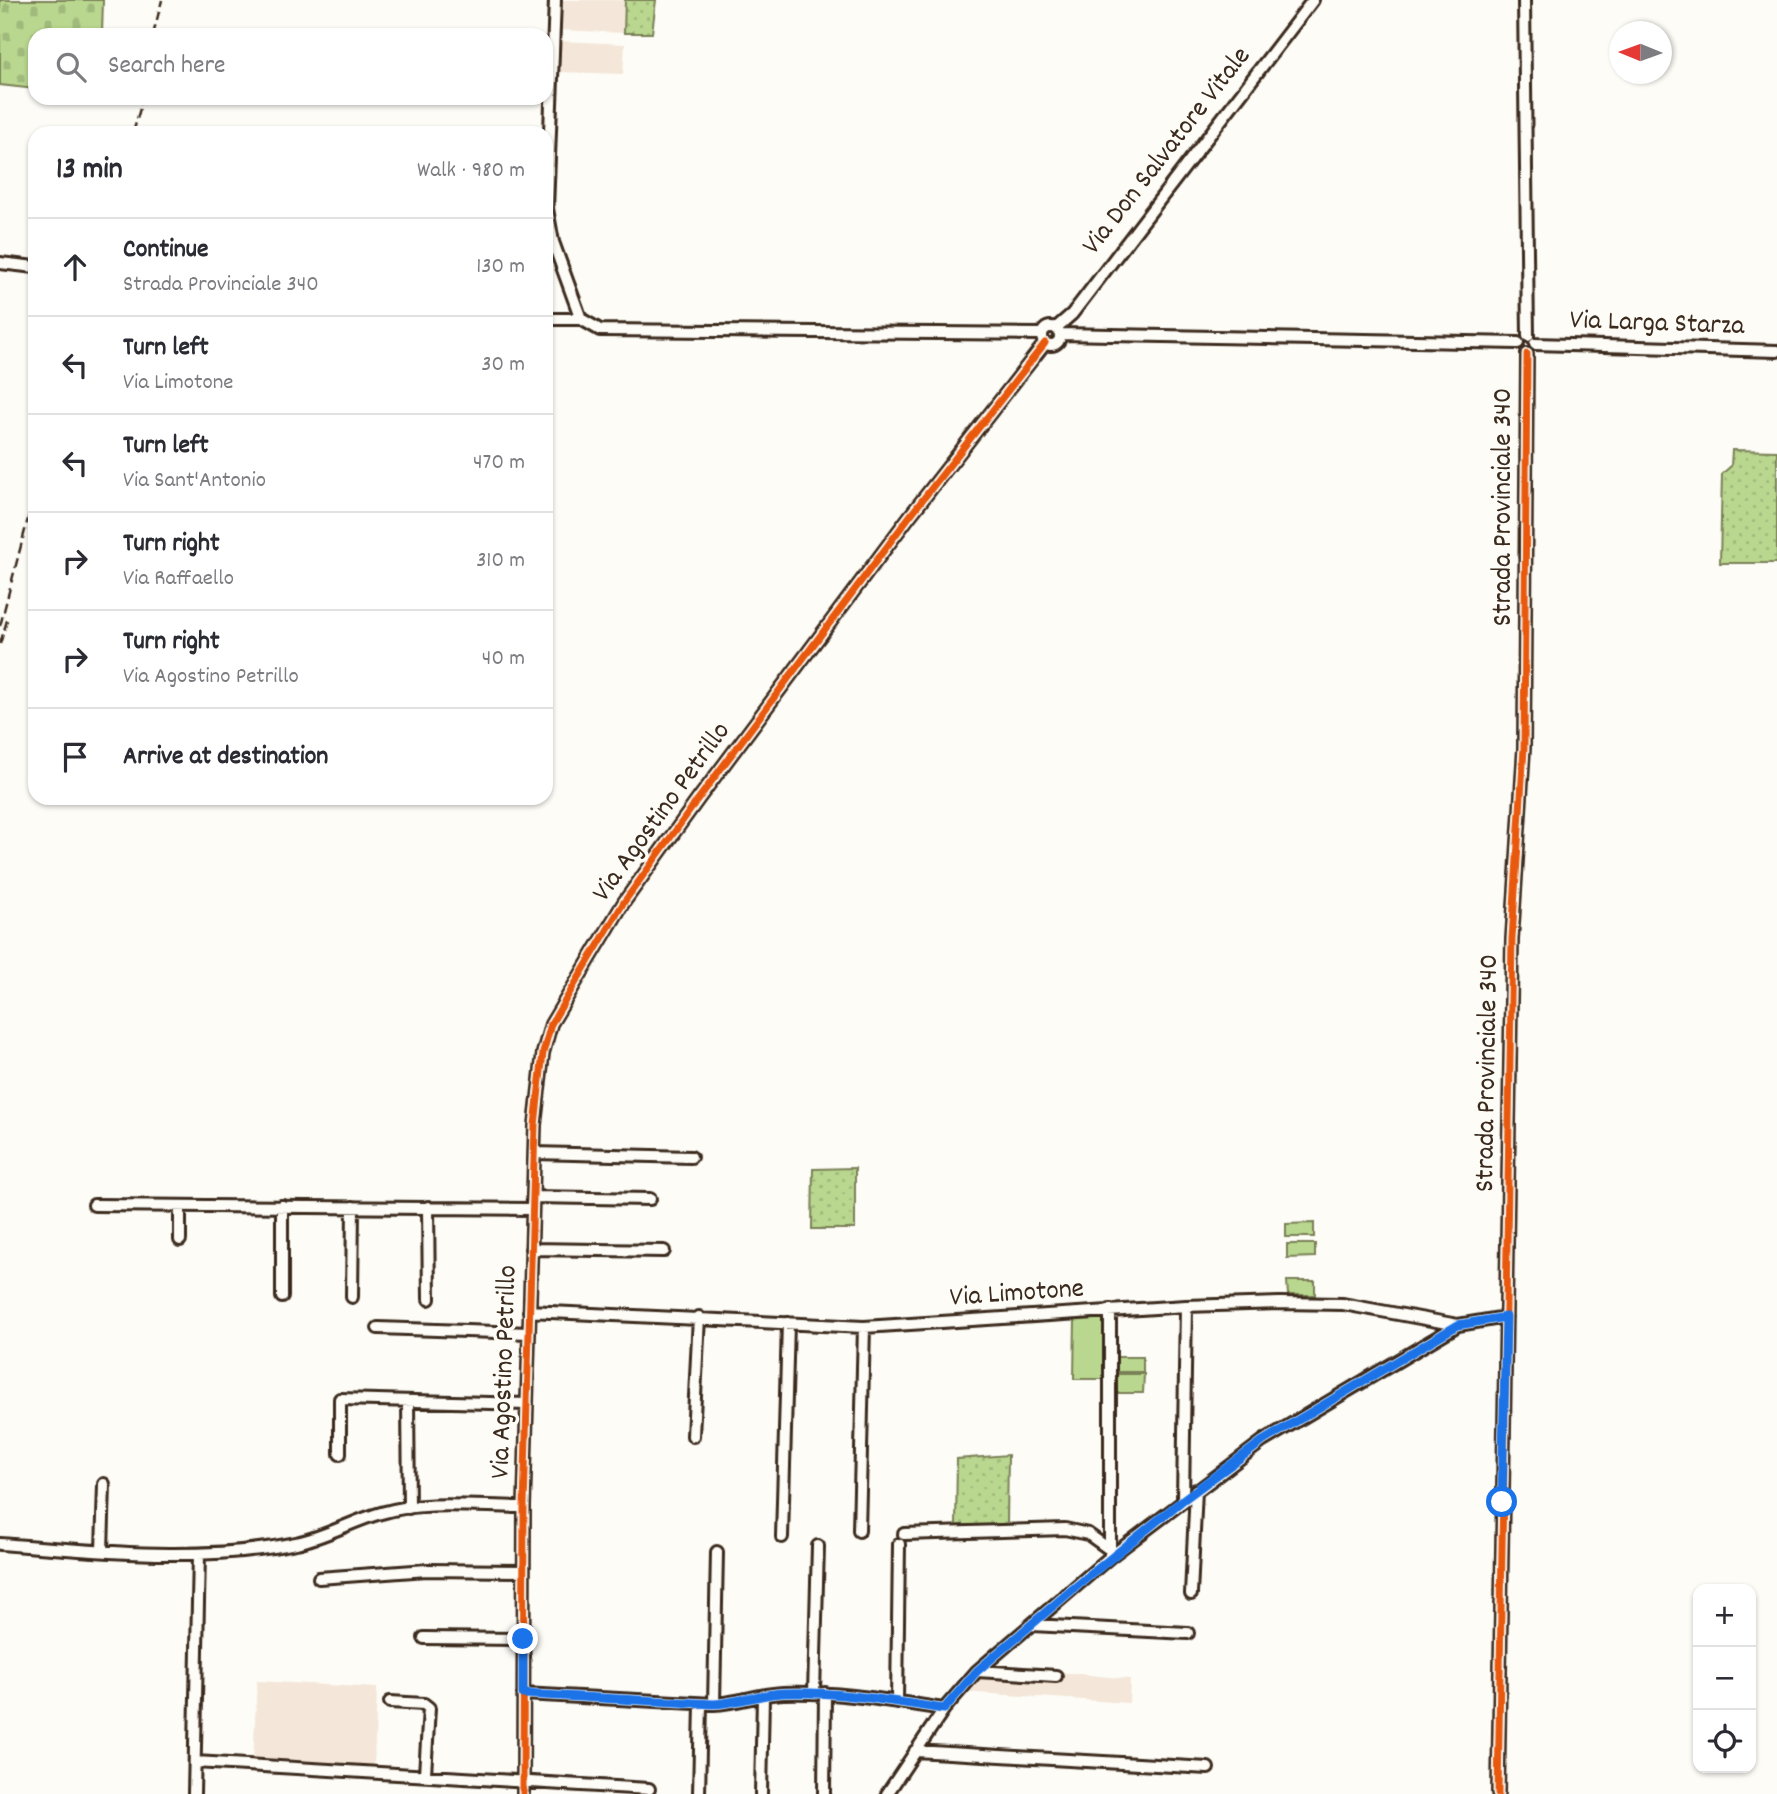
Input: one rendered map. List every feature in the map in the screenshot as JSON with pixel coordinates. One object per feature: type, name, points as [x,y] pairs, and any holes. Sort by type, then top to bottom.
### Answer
[{"type":"street","points":[[553,52],[555,0]]},
{"type":"street","name":"Via Don Salvatore Vitale","points":[[1058,331],[1313,0]]},
{"type":"street","points":[[1524,0],[1533,351],[1527,354],[1520,351],[1520,338],[1532,340]]},
{"type":"street","points":[[550,126],[551,105]]},
{"type":"street","points":[[553,242],[581,318]]},
{"type":"street","points":[[0,263],[28,266]]},
{"type":"street","points":[[553,319],[581,318],[600,330],[1044,338],[1057,344],[1058,331]]},
{"type":"street","points":[[1044,338],[1048,328],[1058,331],[1518,343]]},
{"type":"street","name":"Via Agostino Petrillo","points":[[523,1794],[524,1507],[534,1153],[542,1053],[551,1024],[571,985],[624,902],[779,688],[1035,355],[1044,338]]},
{"type":"street","name":"Via Larga Starza","points":[[1532,340],[1777,351]]},
{"type":"street","name":"Strada Provinciale 340","points":[[1498,1794],[1512,939],[1524,735],[1527,354]]},
{"type":"street","points":[[534,1153],[691,1157]]},
{"type":"street","points":[[533,1196],[650,1199]]},
{"type":"street","points":[[94,1205],[533,1209]]},
{"type":"street","points":[[180,1206],[180,1240]]},
{"type":"street","points":[[282,1206],[282,1297]]},
{"type":"street","points":[[352,1297],[353,1207]]},
{"type":"street","points":[[428,1207],[429,1299]]},
{"type":"street","points":[[531,1249],[664,1251]]},
{"type":"street","name":"Via Limotone","points":[[529,1311],[699,1317],[864,1327],[1186,1306],[1343,1304],[1458,1325],[1506,1317]]},
{"type":"street","points":[[1184,1499],[1186,1306]]},
{"type":"street","points":[[1110,1310],[1110,1553]]},
{"type":"street","points":[[693,1436],[699,1317]]},
{"type":"street","points":[[782,1537],[788,1323]]},
{"type":"street","points":[[887,1794],[944,1709],[977,1671],[1110,1553],[1263,1441],[1458,1325]]},
{"type":"street","points":[[859,1531],[864,1327]]},
{"type":"street","points":[[379,1328],[529,1333]]},
{"type":"street","points":[[340,1454],[340,1399],[526,1404]]},
{"type":"street","points":[[408,1401],[409,1508]]},
{"type":"street","points":[[102,1551],[104,1484]]},
{"type":"street","points":[[1191,1594],[1196,1490]]},
{"type":"street","points":[[0,1544],[199,1554],[297,1544],[381,1513],[409,1508],[524,1507]]},
{"type":"street","points":[[897,1702],[902,1539],[1065,1528],[1088,1534],[1110,1553]]},
{"type":"street","points":[[818,1546],[824,1794]]},
{"type":"street","points":[[714,1704],[717,1552]]},
{"type":"street","points":[[194,1794],[199,1554]]},
{"type":"street","points":[[319,1578],[426,1570],[523,1571]]},
{"type":"street","points":[[1032,1625],[1188,1633]]},
{"type":"street","points":[[424,1638],[523,1639]]},
{"type":"street","points":[[977,1671],[1056,1676]]},
{"type":"street","points":[[523,1694],[714,1704],[779,1693],[820,1693],[944,1709]]},
{"type":"street","points":[[761,1794],[763,1697]]},
{"type":"street","points":[[390,1702],[424,1704],[429,1708],[425,1774]]},
{"type":"street","points":[[699,1794],[701,1704]]},
{"type":"street","points":[[915,1751],[1208,1768]]},
{"type":"street","points":[[195,1762],[649,1789]]},
{"type":"shaded area","points":[[563,0],[625,0],[624,33],[562,30]]},
{"type":"shaded area","points":[[561,41],[625,44],[623,74],[560,72]]},
{"type":"shaded area","points":[[1059,1672],[1130,1679],[1129,1703],[964,1692],[980,1675]]},
{"type":"shaded area","points":[[257,1681],[377,1688],[374,1766],[253,1762]]},
{"type":"green space","points":[[0,0],[103,0],[102,28],[28,28],[28,88],[0,85]]},
{"type":"green space","points":[[625,0],[656,0],[652,33],[624,33]]},
{"type":"green space","points":[[1732,450],[1777,451],[1777,563],[1720,563],[1722,474],[1731,466]]},
{"type":"green space","points":[[855,1168],[855,1229],[812,1229],[813,1169]]},
{"type":"green space","points":[[1314,1223],[1314,1237],[1286,1237],[1286,1224]]},
{"type":"green space","points":[[1287,1244],[1315,1244],[1315,1257],[1287,1258]]},
{"type":"green space","points":[[1287,1281],[1315,1281],[1315,1295],[1288,1295]]},
{"type":"green space","points":[[1075,1318],[1106,1319],[1106,1379],[1074,1379]]},
{"type":"green space","points":[[1116,1357],[1143,1357],[1143,1372],[1116,1372]]},
{"type":"green space","points":[[1115,1374],[1144,1374],[1143,1393],[1115,1393]]},
{"type":"green space","points":[[1008,1455],[1007,1524],[956,1527],[957,1459]]},
{"type":"railway","points":[[155,28],[162,0]]},
{"type":"railway","points":[[135,126],[141,105]]},
{"type":"railway","points":[[0,626],[28,519]]},
{"type":"railway","points":[[0,644],[8,617]]},
{"type":"cycle path","points":[[523,1794],[524,1507],[535,1125],[543,1053],[551,1024],[624,902],[699,798],[909,517],[1045,343]]},
{"type":"cycle path","points":[[1498,1794],[1512,939],[1524,748],[1527,354]]},
{"type":"route","points":[[523,1639],[523,1694],[623,1702],[714,1704],[739,1703],[779,1693],[814,1693],[944,1709],[977,1671],[1110,1557],[1263,1441],[1458,1325],[1506,1317],[1502,1502]]}]
